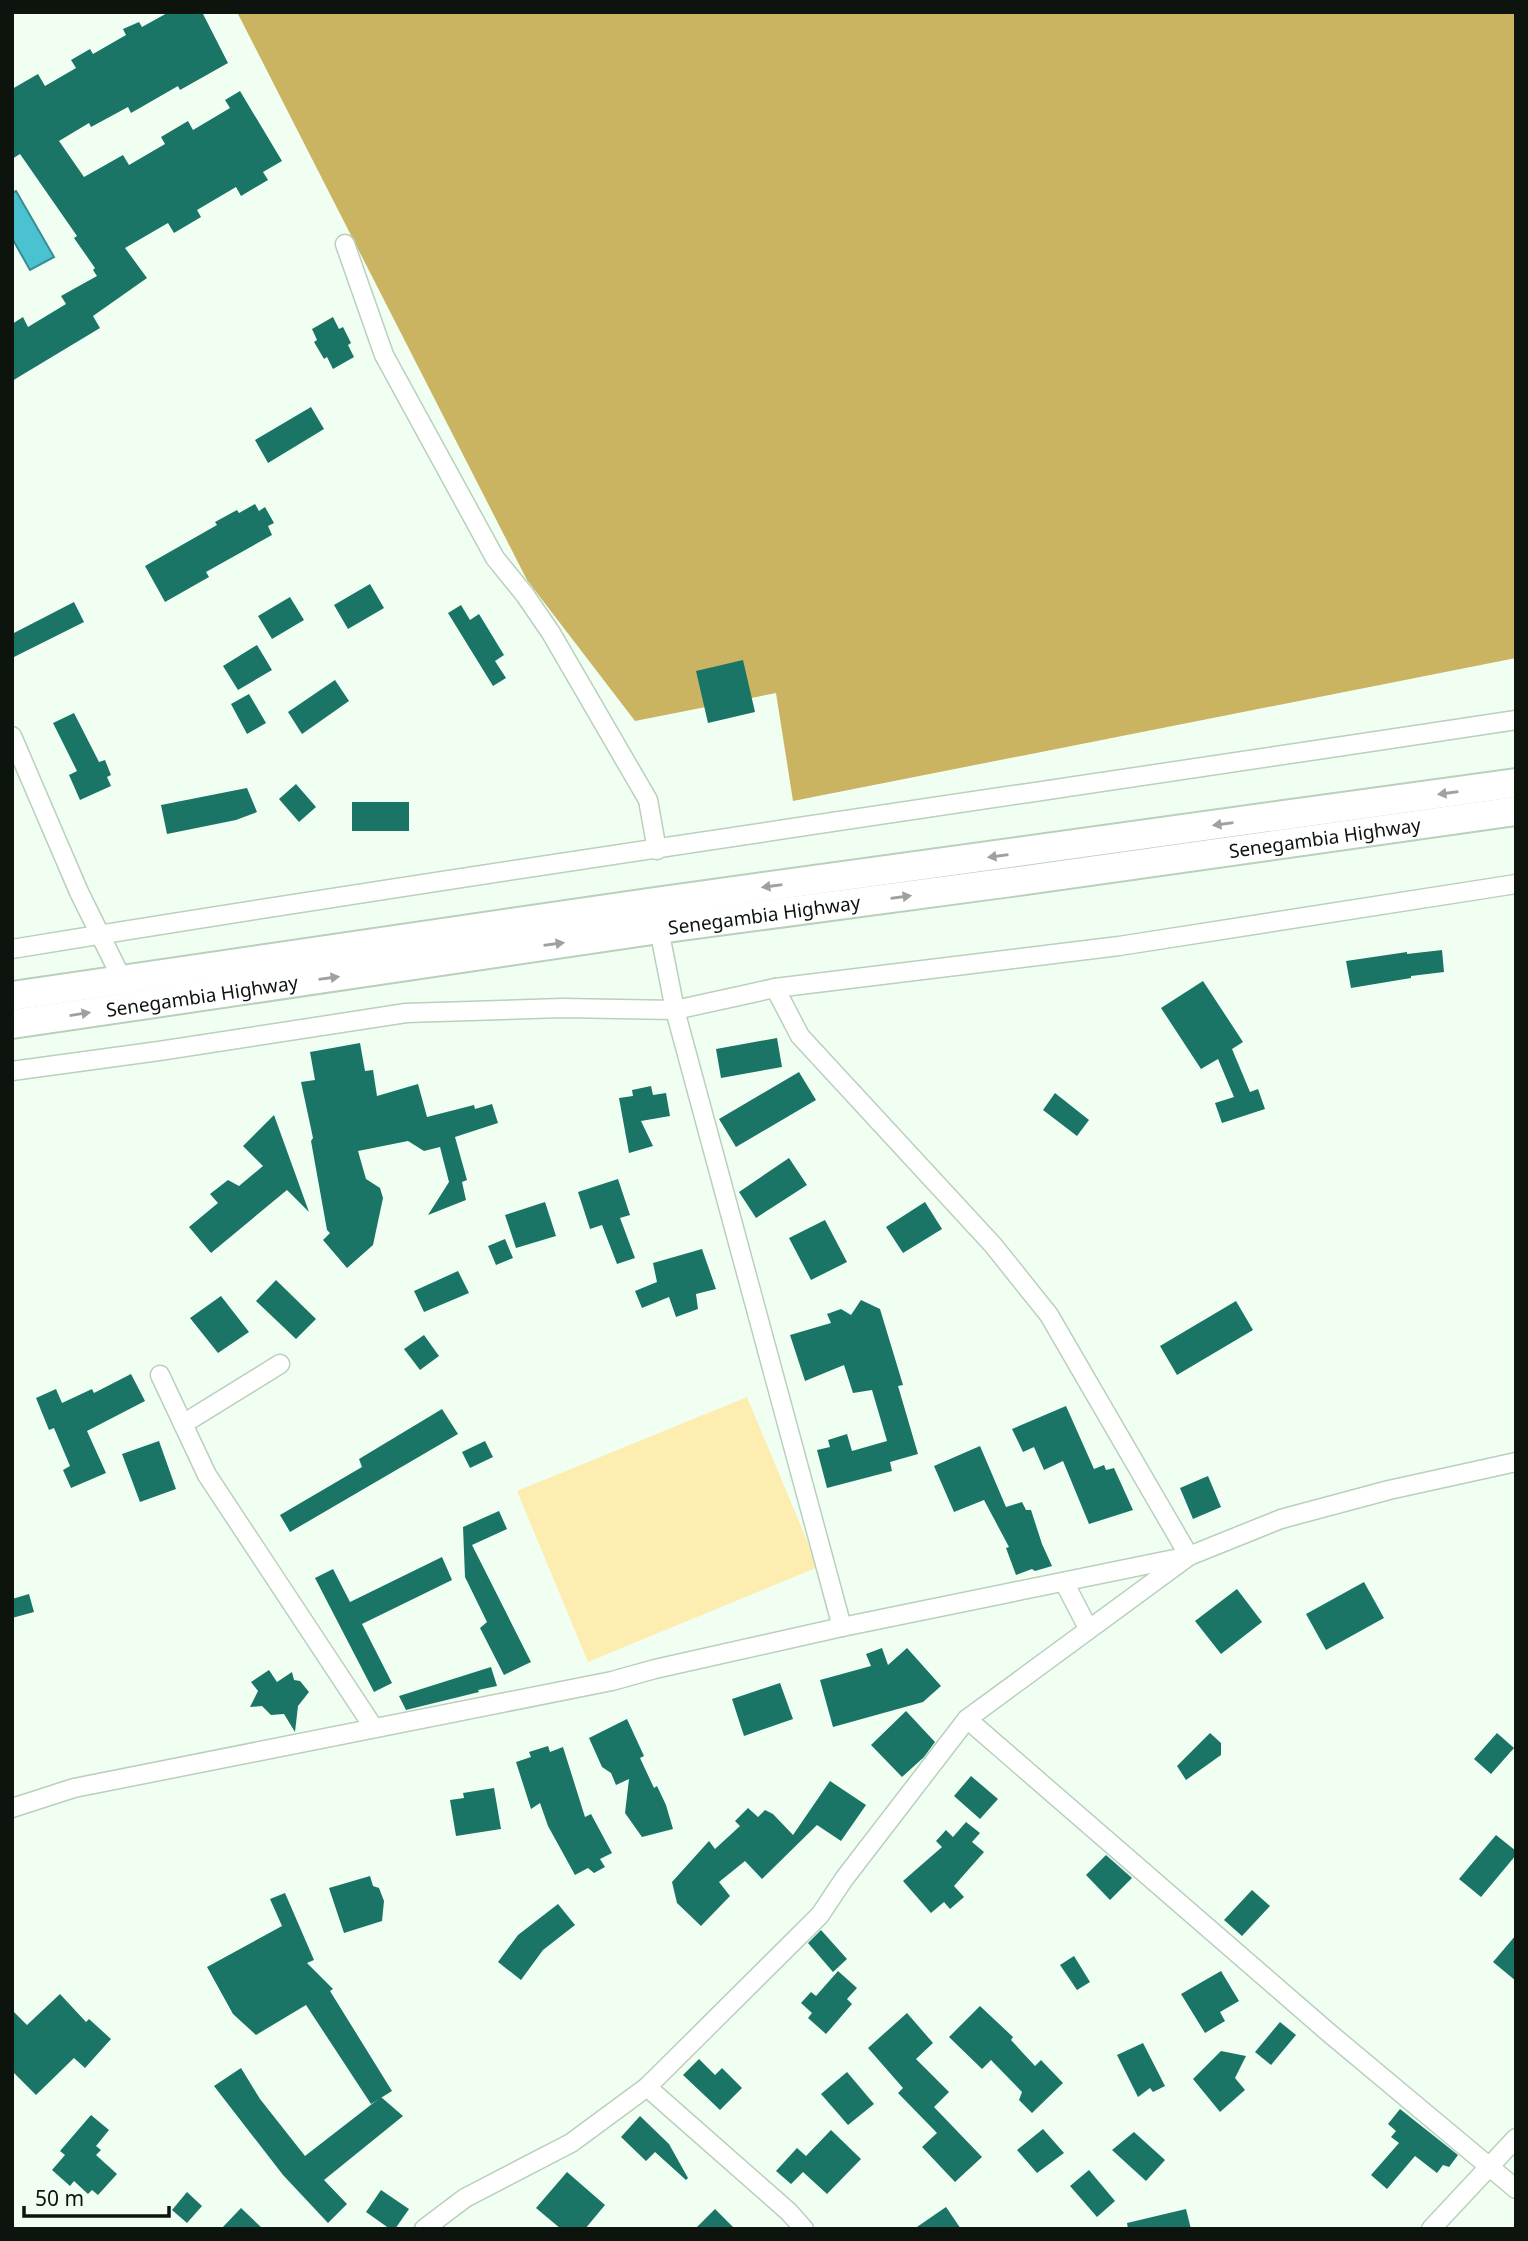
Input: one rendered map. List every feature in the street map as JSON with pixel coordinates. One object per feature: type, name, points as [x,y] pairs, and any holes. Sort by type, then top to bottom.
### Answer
[{"type":"main road","name":"Senegambia Highway","points":[[12,996],[668,900],[1516,783]]},
{"type":"main road","name":"Senegambia Highway","points":[[12,1024],[659,929],[1516,811]]},
{"type":"street","points":[[345,244],[384,355],[495,558],[551,633],[648,800],[657,850]]},
{"type":"street","points":[[12,949],[503,871],[1516,720]]},
{"type":"street","points":[[12,736],[79,892],[122,979]]},
{"type":"street","points":[[12,1072],[406,1013],[562,1008],[675,1010],[775,988],[1119,946],[1516,884]]},
{"type":"street","points":[[659,929],[675,1010],[842,1627]]},
{"type":"street","points":[[775,988],[800,1036],[993,1245],[1049,1315],[1189,1556]]},
{"type":"street","points":[[183,1424],[280,1364]]},
{"type":"street","points":[[160,1375],[207,1475],[374,1728]]},
{"type":"street","points":[[12,1808],[74,1788],[612,1681],[842,1627],[1189,1556],[1281,1519],[1389,1490],[1516,1462]]},
{"type":"street","points":[[425,2229],[465,2198],[571,2143],[647,2087],[777,1960],[820,1914],[967,1719],[1189,1556]]},
{"type":"street","points":[[1064,1582],[1088,1628]]},
{"type":"street","points":[[967,1719],[1328,2032],[1516,2189]]},
{"type":"street","points":[[647,2087],[789,2212],[804,2229]]},
{"type":"street","points":[[1431,2229],[1516,2138]]},
{"type":"shaded area","points":[[237,12],[1516,12],[1516,658],[793,801],[776,693],[635,721],[527,580]]},
{"type":"shaded area","points":[[747,1397],[818,1567],[588,1662],[517,1491]]},
{"type":"water","points":[[16,191],[54,257],[30,270],[12,238],[12,193]]},
{"type":"building","points":[[169,12],[202,12],[228,63],[180,90],[178,86],[131,113],[128,107],[91,127],[89,123],[59,141],[84,177],[123,155],[129,165],[165,144],[161,137],[188,121],[193,130],[230,108],[225,100],[240,91],[282,161],[263,172],[268,180],[241,196],[236,187],[197,210],[201,217],[174,233],[168,223],[125,248],[147,278],[93,316],[100,328],[12,381],[12,324],[23,317],[28,327],[66,304],[61,296],[97,276],[93,270],[95,268],[74,238],[77,236],[20,154],[12,159],[12,89],[38,74],[45,86],[76,68],[71,60],[90,49],[93,54],[126,35],[123,29],[139,22],[142,27]]},
{"type":"building","points":[[333,317],[339,329],[343,327],[354,357],[333,369],[314,342],[317,340],[312,329]]},
{"type":"building","points":[[311,407],[324,429],[268,463],[255,440]]},
{"type":"building","points":[[255,504],[259,511],[265,507],[274,523],[268,526],[272,535],[206,572],[209,577],[165,602],[145,566],[217,525],[215,522]]},
{"type":"building","points":[[370,584],[384,608],[348,629],[334,605]]},
{"type":"building","points":[[290,597],[304,620],[272,639],[258,616]]},
{"type":"building","points":[[74,602],[84,622],[12,658],[12,634]]},
{"type":"building","points":[[461,605],[470,620],[479,614],[504,655],[495,661],[506,678],[493,686],[448,613]]},
{"type":"building","points":[[257,645],[272,670],[238,690],[223,666]]},
{"type":"building","points":[[743,660],[755,712],[708,723],[696,671]]},
{"type":"building","points":[[335,680],[349,701],[302,734],[288,712]]},
{"type":"building","points":[[249,694],[266,723],[247,734],[231,704]]},
{"type":"building","points":[[74,713],[99,762],[105,760],[111,775],[107,777],[111,786],[80,800],[69,775],[77,771],[53,723]]},
{"type":"building","points":[[296,784],[316,807],[299,822],[279,799]]},
{"type":"building","points":[[247,788],[257,812],[236,820],[167,834],[161,805]]},
{"type":"building","points":[[352,802],[409,802],[409,831],[352,831]]},
{"type":"building","points":[[1442,950],[1444,972],[1351,988],[1346,961]]},
{"type":"building","points":[[1203,981],[1243,1042],[1232,1049],[1250,1092],[1258,1089],[1265,1109],[1222,1123],[1215,1103],[1234,1097],[1218,1059],[1201,1069],[1161,1008]]},
{"type":"building","points":[[777,1038],[782,1067],[721,1078],[716,1049]]},
{"type":"building","points":[[360,1043],[365,1071],[373,1070],[377,1096],[418,1084],[427,1117],[474,1105],[475,1109],[492,1104],[498,1123],[455,1137],[467,1180],[462,1182],[466,1200],[428,1215],[449,1182],[440,1147],[424,1151],[408,1141],[358,1151],[366,1179],[380,1188],[383,1198],[373,1245],[347,1268],[323,1240],[330,1233],[327,1230],[311,1141],[313,1138],[301,1082],[315,1080],[310,1052]]},
{"type":"building","points":[[799,1072],[816,1100],[736,1147],[719,1119]]},
{"type":"building","points":[[651,1086],[653,1095],[666,1093],[670,1116],[641,1121],[653,1146],[629,1153],[619,1098],[633,1096],[632,1090]]},
{"type":"building","points":[[1055,1093],[1089,1120],[1077,1136],[1043,1110]]},
{"type":"building","points":[[274,1115],[309,1212],[287,1190],[211,1253],[189,1227],[218,1203],[210,1194],[228,1180],[239,1186],[263,1166],[243,1146]]},
{"type":"building","points":[[789,1158],[807,1185],[756,1218],[739,1192]]},
{"type":"building","points":[[618,1179],[630,1215],[620,1218],[635,1258],[617,1264],[602,1225],[590,1229],[578,1192]]},
{"type":"building","points":[[545,1202],[556,1236],[516,1248],[505,1215]]},
{"type":"building","points":[[925,1202],[942,1229],[903,1253],[886,1227]]},
{"type":"building","points":[[825,1220],[847,1262],[811,1280],[789,1238]]},
{"type":"building","points":[[505,1239],[513,1258],[496,1265],[488,1246]]},
{"type":"building","points":[[702,1249],[716,1289],[696,1294],[698,1309],[676,1317],[669,1297],[642,1308],[635,1291],[657,1282],[653,1263]]},
{"type":"building","points":[[458,1271],[469,1293],[424,1312],[414,1291]]},
{"type":"building","points":[[276,1280],[316,1319],[296,1339],[256,1301]]},
{"type":"building","points":[[221,1296],[249,1332],[218,1353],[190,1318]]},
{"type":"building","points":[[861,1300],[880,1309],[903,1385],[898,1386],[918,1454],[890,1462],[892,1471],[827,1488],[817,1450],[830,1447],[828,1440],[847,1434],[852,1451],[887,1441],[872,1390],[853,1393],[844,1365],[805,1381],[790,1335],[831,1323],[827,1314],[841,1309],[851,1315]]},
{"type":"building","points":[[1236,1301],[1253,1330],[1177,1375],[1160,1346]]},
{"type":"building","points":[[424,1335],[439,1356],[420,1370],[404,1349]]},
{"type":"building","points":[[131,1374],[145,1401],[87,1431],[106,1473],[71,1488],[63,1470],[70,1466],[54,1428],[49,1430],[36,1398],[56,1389],[62,1403],[92,1389],[94,1393]]},
{"type":"building","points":[[1066,1406],[1094,1469],[1104,1465],[1106,1470],[1114,1468],[1133,1510],[1089,1524],[1063,1461],[1044,1470],[1034,1447],[1023,1452],[1012,1429]]},
{"type":"building","points":[[442,1409],[458,1434],[290,1532],[280,1515],[362,1467],[359,1459]]},
{"type":"building","points":[[159,1441],[176,1489],[140,1502],[122,1454]]},
{"type":"building","points":[[485,1441],[493,1457],[470,1468],[462,1452]]},
{"type":"building","points":[[980,1446],[1006,1507],[1022,1502],[1026,1510],[1031,1510],[1052,1566],[1016,1575],[1006,1548],[1009,1547],[984,1500],[954,1512],[934,1466]]},
{"type":"building","points":[[1208,1476],[1221,1507],[1193,1519],[1180,1488]]},
{"type":"building","points":[[499,1511],[507,1529],[472,1545],[531,1662],[504,1675],[480,1628],[487,1622],[465,1577],[463,1527]]},
{"type":"building","points":[[442,1557],[452,1580],[362,1624],[392,1683],[374,1692],[315,1578],[333,1569],[350,1602]]},
{"type":"building","points":[[1364,1582],[1384,1618],[1326,1650],[1306,1614]]},
{"type":"building","points":[[1237,1589],[1262,1622],[1221,1654],[1195,1621]]},
{"type":"building","points":[[29,1594],[34,1612],[12,1618],[12,1599]]},
{"type":"building","points":[[882,1648],[888,1665],[907,1648],[941,1686],[923,1702],[833,1727],[820,1680],[871,1666],[866,1654]]},
{"type":"building","points":[[491,1667],[497,1686],[478,1690],[479,1692],[406,1710],[399,1696]]},
{"type":"building","points":[[269,1670],[277,1682],[292,1672],[294,1680],[300,1681],[309,1692],[298,1706],[295,1732],[284,1714],[271,1715],[262,1706],[250,1707],[258,1691],[251,1682]]},
{"type":"building","points":[[780,1683],[793,1719],[744,1736],[732,1699]]},
{"type":"building","points":[[906,1711],[935,1742],[924,1757],[902,1777],[871,1745]]},
{"type":"building","points":[[627,1719],[644,1756],[640,1758],[654,1788],[657,1786],[666,1805],[673,1829],[642,1837],[625,1813],[629,1779],[616,1785],[611,1773],[602,1767],[589,1738]]},
{"type":"building","points":[[1210,1733],[1221,1743],[1221,1755],[1186,1780],[1177,1766]]},
{"type":"building","points":[[1497,1733],[1514,1748],[1491,1774],[1474,1759]]},
{"type":"building","points":[[548,1746],[550,1752],[563,1747],[585,1817],[591,1814],[612,1853],[600,1859],[605,1867],[594,1873],[588,1868],[575,1875],[548,1826],[540,1803],[531,1809],[516,1762],[531,1757],[529,1752]]},
{"type":"building","points":[[971,1776],[998,1799],[980,1819],[954,1796]]},
{"type":"building","points":[[830,1781],[866,1805],[841,1841],[817,1825],[762,1879],[745,1861],[719,1882],[730,1896],[701,1926],[677,1903],[672,1882],[709,1841],[715,1849],[740,1826],[735,1821],[748,1808],[758,1817],[765,1810],[773,1814],[793,1835]]},
{"type":"building","points":[[494,1788],[501,1829],[456,1836],[450,1800],[464,1798],[463,1793]]},
{"type":"building","points":[[966,1822],[980,1833],[972,1842],[984,1852],[954,1886],[964,1897],[950,1909],[944,1902],[931,1913],[903,1881],[942,1847],[936,1841],[946,1830],[953,1837]]},
{"type":"building","points":[[1496,1835],[1516,1851],[1516,1855],[1481,1897],[1459,1879]]},
{"type":"building","points":[[1106,1855],[1132,1878],[1110,1900],[1086,1875]]},
{"type":"building","points":[[370,1876],[373,1886],[379,1888],[384,1901],[382,1921],[344,1933],[329,1888]]},
{"type":"building","points":[[1252,1890],[1270,1906],[1242,1936],[1224,1920]]},
{"type":"building","points":[[285,1893],[314,1960],[307,1963],[333,1989],[330,1991],[392,2091],[371,2104],[306,2005],[256,2035],[233,2014],[207,1967],[282,1926],[270,1899]]},
{"type":"building","points":[[558,1904],[575,1925],[543,1950],[521,1980],[498,1962],[518,1935]]},
{"type":"building","points":[[821,1930],[847,1959],[833,1972],[808,1943]]},
{"type":"building","points":[[1516,1935],[1516,1981],[1493,1962]]},
{"type":"building","points":[[1074,1956],[1090,1982],[1077,1990],[1060,1965]]},
{"type":"building","points":[[838,1971],[857,1988],[847,1999],[852,2004],[826,2034],[808,2018],[812,2013],[801,2003],[811,1992],[816,1996]]},
{"type":"building","points":[[1221,1971],[1239,2001],[1220,2012],[1225,2021],[1205,2033],[1181,1994]]},
{"type":"building","points":[[60,1994],[86,2022],[89,2019],[111,2039],[85,2068],[74,2058],[36,2095],[12,2071],[12,2010],[27,2025]]},
{"type":"building","points":[[980,2006],[1013,2037],[1011,2040],[1035,2066],[1041,2060],[1063,2083],[1032,2113],[1019,2100],[1022,2092],[991,2060],[982,2069],[949,2037]]},
{"type":"building","points":[[907,2013],[933,2043],[916,2059],[949,2092],[934,2107],[982,2157],[955,2182],[922,2147],[937,2133],[898,2093],[903,2088],[868,2048]]},
{"type":"building","points":[[1280,2022],[1296,2035],[1271,2065],[1255,2052]]},
{"type":"building","points":[[1143,2043],[1165,2086],[1153,2092],[1150,2088],[1138,2097],[1117,2055]]},
{"type":"building","points":[[1221,2051],[1246,2056],[1235,2078],[1245,2090],[1220,2112],[1193,2079]]},
{"type":"building","points":[[699,2059],[715,2075],[722,2068],[742,2088],[720,2110],[683,2075]]},
{"type":"building","points":[[241,2068],[260,2099],[305,2156],[381,2097],[403,2116],[324,2180],[347,2204],[328,2223],[283,2175],[214,2086]]},
{"type":"building","points":[[847,2072],[874,2104],[848,2125],[821,2094]]},
{"type":"building","points":[[1400,2109],[1458,2155],[1449,2167],[1443,2165],[1437,2173],[1415,2156],[1387,2189],[1371,2175],[1399,2143],[1391,2137],[1396,2131],[1388,2124]]},
{"type":"building","points":[[91,2115],[109,2130],[96,2146],[101,2150],[96,2155],[117,2174],[98,2195],[92,2190],[88,2194],[74,2181],[70,2186],[52,2170],[65,2155],[60,2151]]},
{"type":"building","points":[[640,2116],[669,2144],[688,2178],[686,2180],[655,2152],[646,2161],[621,2137]]},
{"type":"building","points":[[1043,2129],[1064,2153],[1037,2173],[1017,2150]]},
{"type":"building","points":[[831,2130],[861,2159],[827,2194],[803,2172],[791,2184],[776,2171],[797,2148],[806,2156]]},
{"type":"building","points":[[1134,2132],[1165,2160],[1146,2181],[1112,2150]]},
{"type":"building","points":[[1089,2170],[1115,2201],[1097,2217],[1070,2186]]},
{"type":"building","points":[[567,2172],[605,2205],[585,2229],[561,2229],[536,2208]]},
{"type":"building","points":[[381,2190],[409,2209],[395,2229],[390,2229],[366,2212]]},
{"type":"building","points":[[187,2192],[202,2206],[187,2223],[172,2210]]},
{"type":"building","points":[[946,2207],[961,2229],[914,2229]]},
{"type":"building","points":[[241,2208],[263,2229],[221,2229]]},
{"type":"building","points":[[715,2209],[735,2229],[695,2229]]},
{"type":"building","points":[[1186,2209],[1191,2229],[1128,2229],[1127,2223]]}]
